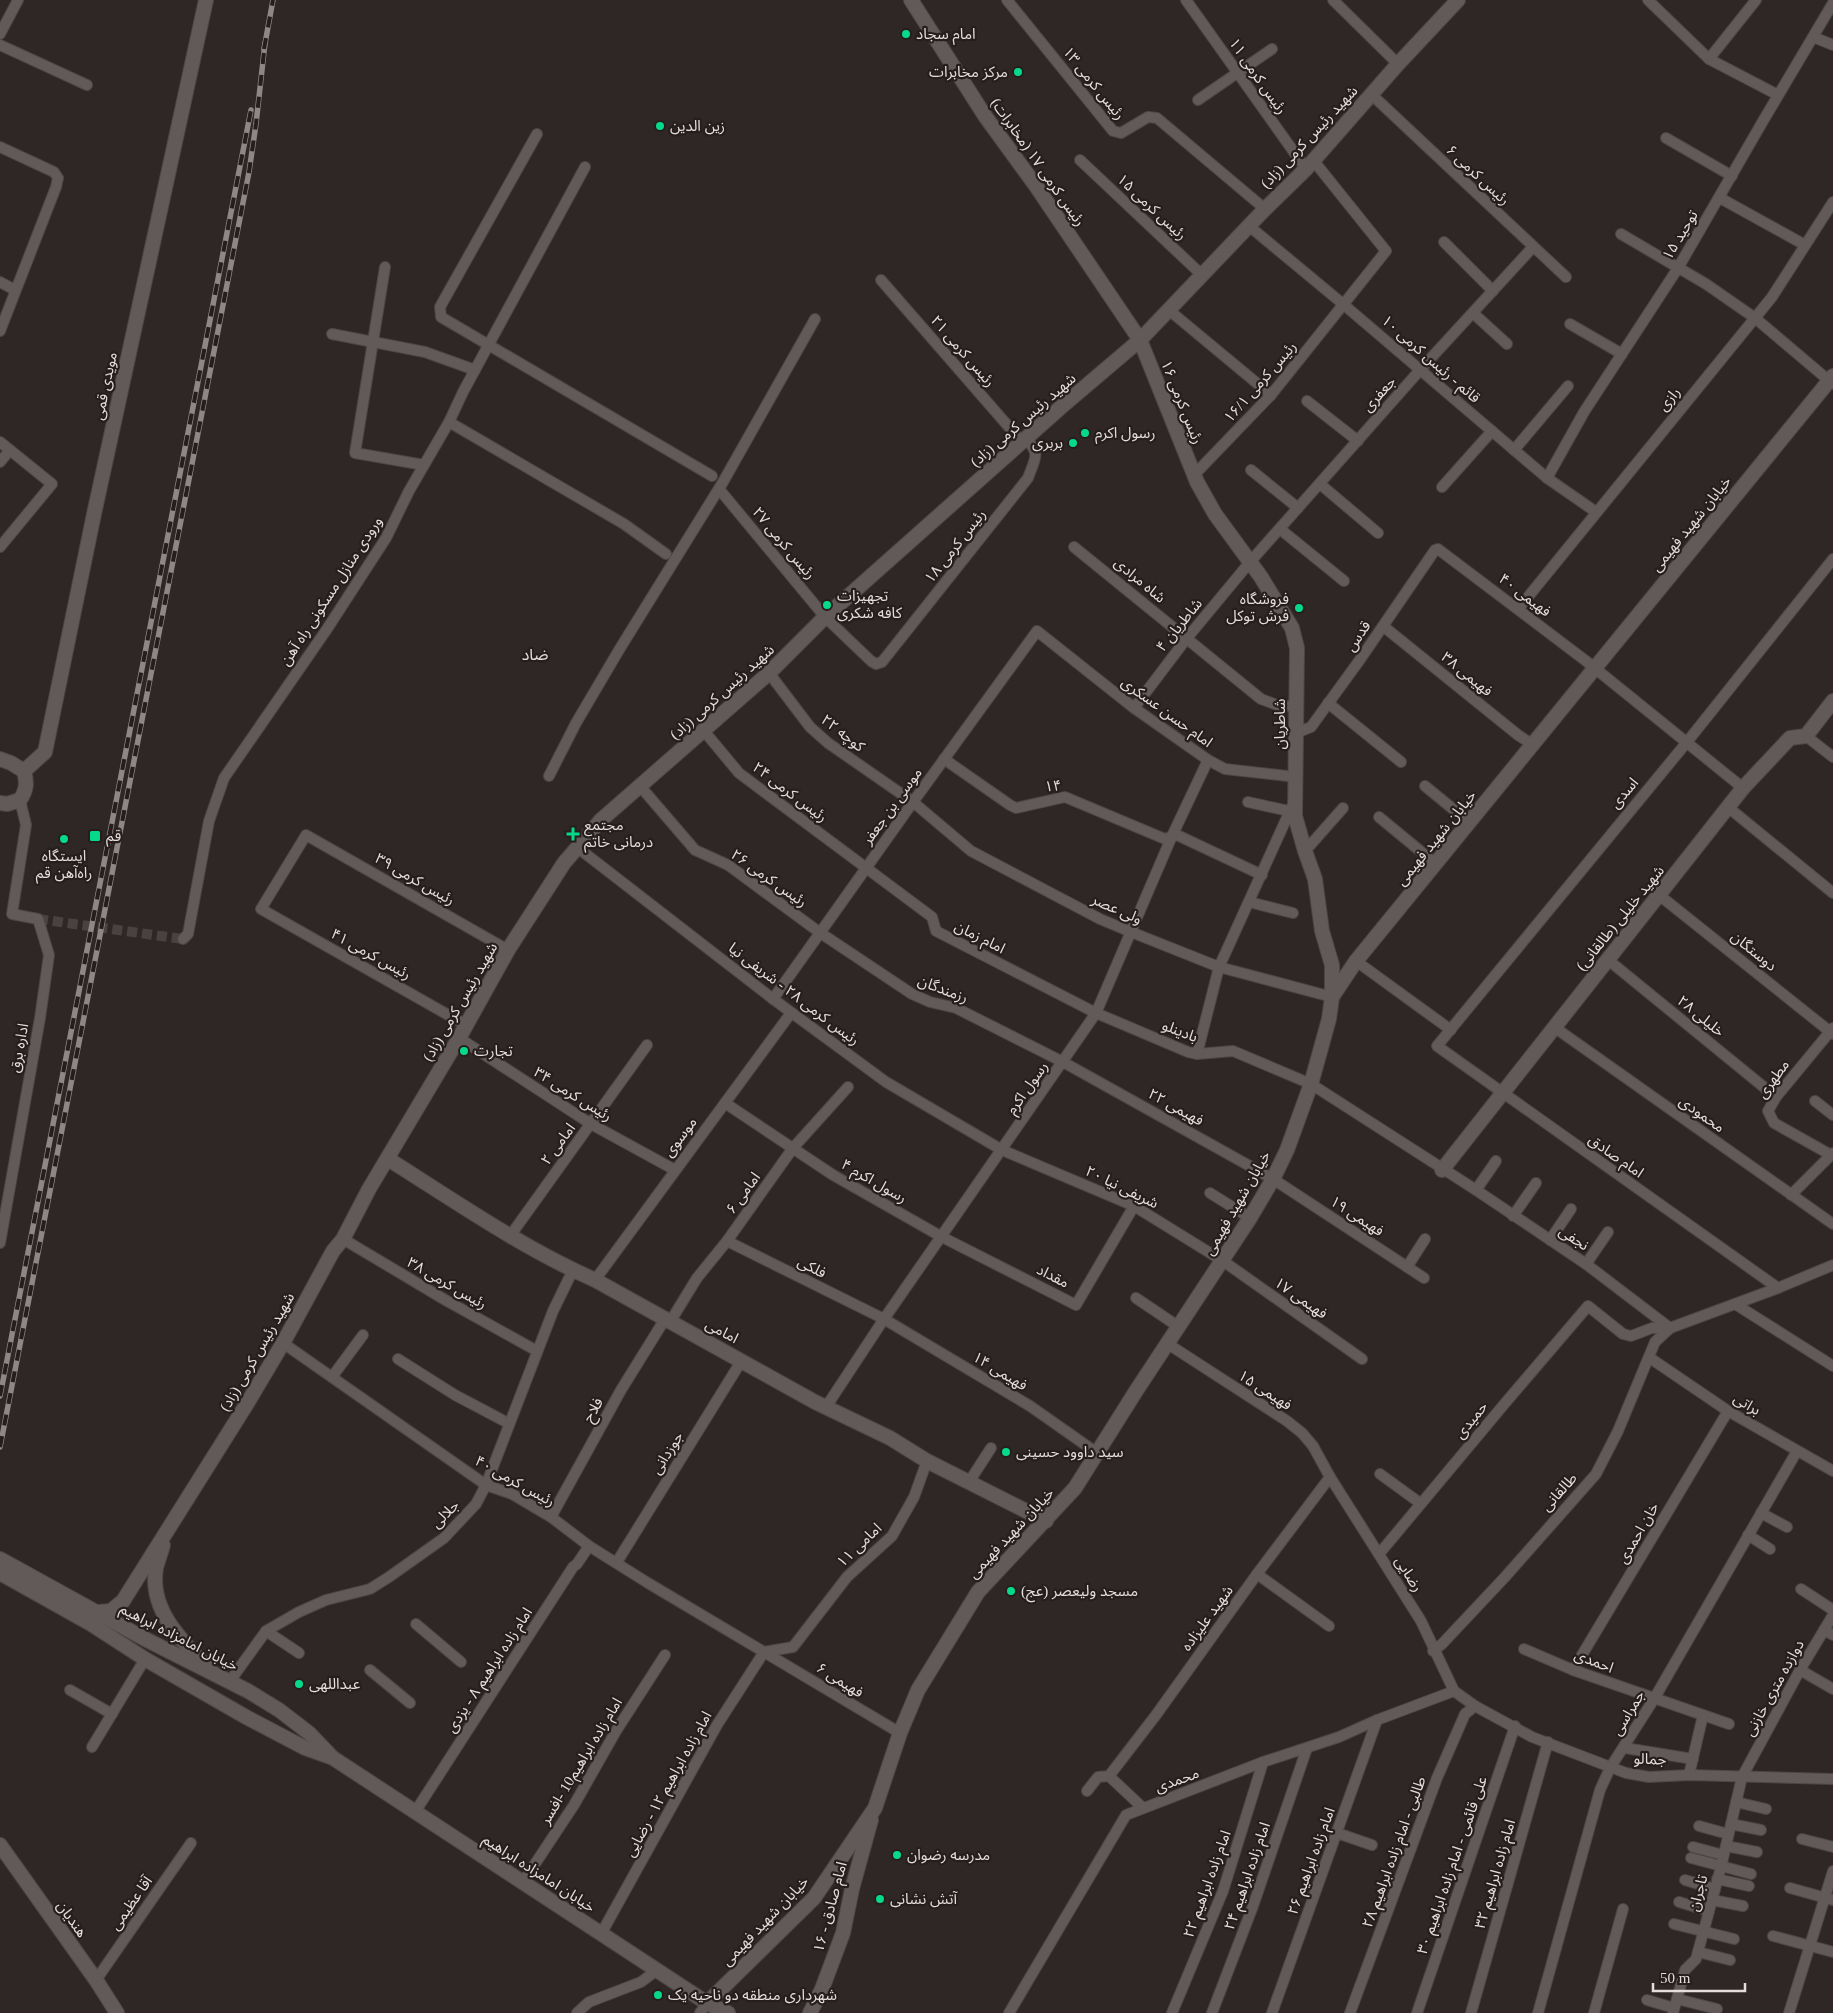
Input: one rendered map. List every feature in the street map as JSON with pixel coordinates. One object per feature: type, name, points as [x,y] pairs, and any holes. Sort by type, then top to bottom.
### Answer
[{"type":"street","points":[[0,34],[18,0]]},
{"type":"street","name":"مویدی قمی","points":[[24,771],[45,752],[92,522],[206,0]]},
{"type":"street","name":"رئیس کرمی ۱۷ (مخابرات)","points":[[911,0],[985,116],[1041,194],[1140,340]]},
{"type":"street","name":"رئیس کرمی ۱۳","points":[[1007,0],[1113,130],[1121,132],[1148,117],[1157,118],[1265,209]]},
{"type":"street","points":[[1334,0],[1398,64]]},
{"type":"street","name":"شهید رئیس کرمی (زاد)","points":[[98,1612],[111,1611],[123,1601],[166,1532],[283,1343],[369,1189],[459,1038],[508,950],[564,863],[601,820],[769,673],[826,617],[1024,440],[1140,340],[1309,165],[1370,94],[1458,0]]},
{"type":"street","points":[[1648,0],[1709,59],[1778,95]]},
{"type":"street","points":[[1709,59],[1756,0]]},
{"type":"street","name":"رئیس کرمی ۱۱","points":[[1190,2],[1238,74],[1309,165],[1386,251]]},
{"type":"street","name":"توحید ۱۵","points":[[1547,478],[1584,412],[1678,268],[1833,3]]},
{"type":"street","points":[[1813,37],[1833,46]]},
{"type":"street","points":[[0,45],[87,85]]},
{"type":"street","points":[[1198,100],[1272,49]]},
{"type":"street","name":"رئیس کرمی ۶","points":[[1370,94],[1566,277]]},
{"type":"street","points":[[537,134],[440,307],[441,317],[712,476]]},
{"type":"street","points":[[1666,138],[1732,176]]},
{"type":"street","points":[[0,147],[54,172],[58,178],[0,331]]},
{"type":"street","name":"رئیس کرمی ۱۵","points":[[1080,160],[1202,275]]},
{"type":"street","name":"ورودی منازل مسکونی راه آهن","points":[[185,937],[209,821],[224,778],[327,629],[386,538],[586,167]]},
{"type":"street","points":[[1720,198],[1805,245]]},
{"type":"street","name":"رازی","points":[[1519,608],[1772,297],[1833,202]]},
{"type":"street","name":"قائم - رئیس کرمی ۱۰","points":[[1249,226],[1344,304],[1547,478],[1596,512]]},
{"type":"street","points":[[1622,234],[1706,284],[1755,318],[1831,380]]},
{"type":"street","points":[[1444,242],[1493,291]]},
{"type":"street","name":"جعفری","points":[[1250,562],[1420,370],[1533,247]]},
{"type":"street","name":"رئیس کرمی ۱۶/۱","points":[[1194,475],[1271,395],[1386,251]]},
{"type":"street","points":[[384,267],[355,453],[424,465]]},
{"type":"street","name":"رئیس کرمی ۲۱","points":[[881,280],[1024,440]]},
{"type":"street","points":[[0,282],[15,290]]},
{"type":"street","points":[[1170,311],[1271,395]]},
{"type":"street","points":[[1473,313],[1507,344]]},
{"type":"street","points":[[549,776],[576,723],[719,488],[816,319]]},
{"type":"street","points":[[1570,324],[1622,354]]},
{"type":"street","points":[[332,334],[425,352],[475,370]]},
{"type":"street","name":"رئیس کرمی ۱۶","points":[[1140,340],[1194,475]]},
{"type":"street","name":"خیابان شهید فهیمی","points":[[703,2008],[814,1898],[875,1808],[900,1734],[918,1690],[978,1592],[1075,1488],[1136,1391],[1250,1218],[1273,1179],[1287,1150],[1312,1084],[1329,1019],[1332,997],[1356,962],[1533,745],[1594,667],[1831,380]]},
{"type":"street","points":[[1514,450],[1568,386]]},
{"type":"street","points":[[1307,401],[1358,441]]},
{"type":"street","points":[[449,422],[624,524],[666,554]]},
{"type":"street","points":[[1442,486],[1492,432]]},
{"type":"street","name":"رئیس کرمی ۱۸","points":[[876,664],[882,662],[1028,478],[1036,456],[1035,448],[1024,440]]},
{"type":"street","points":[[0,442],[52,484],[0,547]]},
{"type":"street","points":[[0,462],[10,450]]},
{"type":"street","points":[[1251,470],[1298,508]]},
{"type":"street","name":"شاطریان","points":[[1194,475],[1214,514],[1261,577],[1292,628],[1297,648],[1296,777],[1292,806],[1315,879],[1322,931],[1332,965],[1332,997]]},
{"type":"street","points":[[1320,484],[1378,533]]},
{"type":"street","name":"رئیس کرمی ۲۷","points":[[719,488],[826,617],[876,664]]},
{"type":"street","points":[[1280,529],[1344,581]]},
{"type":"street","name":"شاه مرادی","points":[[1074,547],[1261,699],[1277,705],[1297,707]]},
{"type":"street","name":"فهیمی ۴۰","points":[[1438,549],[1519,608],[1743,788]]},
{"type":"street","name":"قدس","points":[[1296,733],[1311,727],[1435,550],[1438,549]]},
{"type":"street","name":"اسدی","points":[[1437,1046],[1687,742],[1833,559]]},
{"type":"street","name":"شاطریان ۴","points":[[1134,708],[1186,638],[1250,562]]},
{"type":"street","name":"فهیمی ۳۸","points":[[1383,626],[1533,745]]},
{"type":"street","name":"امام حسن عسکری","points":[[1037,631],[1134,708],[1208,760],[1225,769],[1296,777]]},
{"type":"street","name":"موسی بن جعفر","points":[[773,999],[819,932],[1037,631]]},
{"type":"street","name":"کوچه ۲۲","points":[[769,673],[810,727],[828,743],[913,802]]},
{"type":"street","points":[[1833,701],[1806,736],[1833,757]]},
{"type":"street","points":[[1328,703],[1401,762]]},
{"type":"street","name":"رئیس کرمی ۲۴","points":[[704,731],[740,773],[866,867]]},
{"type":"street","name":"شهید خلیلی (طالقانی)","points":[[1442,1170],[1743,788],[1790,738],[1806,736]]},
{"type":"street","points":[[0,759],[11,762],[24,771],[27,782],[26,790],[20,800],[8,804],[0,803]]},
{"type":"street","name":"۱۴","points":[[944,759],[1016,808],[1065,797],[1165,840],[1172,836]]},
{"type":"street","name":"رسول اکرم","points":[[826,1407],[884,1319],[1064,1062],[1096,1013],[1172,836],[1208,760]]},
{"type":"street","name":"رئیس کرمی ۲۶","points":[[640,786],[695,850],[728,865],[819,932]]},
{"type":"street","points":[[1425,786],[1470,822]]},
{"type":"street","name":"اداره برق","points":[[0,1243],[49,955],[38,919],[12,914],[26,825],[20,800]]},
{"type":"street","name":"ولی عصر","points":[[913,802],[971,851],[1100,920],[1219,967],[1332,997]]},
{"type":"street","points":[[1198,1054],[1219,967],[1292,806],[1248,802]]},
{"type":"street","points":[[1305,851],[1343,808]]},
{"type":"street","points":[[1729,808],[1833,893]]},
{"type":"street","points":[[1379,817],[1436,864]]},
{"type":"street","name":"رئیس کرمی ۳۹","points":[[261,910],[306,835],[508,950]]},
{"type":"street","points":[[1172,836],[1177,835],[1262,875]]},
{"type":"street","name":"رئیس کرمی ۲۸ - شریفی نیا","points":[[578,848],[791,1013],[886,1082],[1002,1150]]},
{"type":"street","name":"امام زمان","points":[[866,867],[932,917],[936,931],[1096,1013]]},
{"type":"street","name":"دوستگان","points":[[1659,895],[1832,1031]]},
{"type":"street","points":[[1249,902],[1293,913]]},
{"type":"street","name":"رئیس کرمی ۴۱","points":[[261,910],[466,1025]]},
{"type":"street","name":"رزمندگان","points":[[819,932],[912,994],[930,1002],[956,1008],[1064,1062]]},
{"type":"street","name":"خلیلی ۲۸","points":[[1607,959],[1776,1097]]},
{"type":"street","points":[[1356,962],[1451,1030]]},
{"type":"street","name":"موسوی","points":[[595,1280],[791,1013]]},
{"type":"street","name":"بادینلو","points":[[1096,1013],[1198,1054],[1233,1051],[1312,1084]]},
{"type":"street","name":"محمودی","points":[[1554,1027],[1833,1224]]},
{"type":"street","name":"مطهری","points":[[1832,1031],[1776,1097],[1768,1111],[1774,1123],[1832,1154]]},
{"type":"street","name":"رئیس کرمی ۳۴","points":[[459,1038],[591,1124],[675,1170]]},
{"type":"street","name":"امامی ۲","points":[[510,1236],[647,1046]]},
{"type":"street","name":"امام صادق","points":[[1437,1046],[1778,1288]]},
{"type":"street","name":"فهیمی ۲۲","points":[[1064,1062],[1273,1179]]},
{"type":"street","name":"نجفی","points":[[1312,1084],[1586,1264],[1670,1328]]},
{"type":"street","name":"امامی ۶","points":[[667,1320],[793,1148],[848,1087]]},
{"type":"street","points":[[1815,1101],[1833,1115]]},
{"type":"street","name":"رسول اکرم ۴","points":[[725,1103],[833,1175],[942,1237]]},
{"type":"street","name":"۲۰ شریفی نیا","points":[[1002,1150],[1134,1206],[1222,1261]]},
{"type":"street","points":[[1791,1195],[1832,1154]]},
{"type":"street","name":"امامی","points":[[388,1159],[510,1236],[572,1270],[595,1280],[826,1407],[890,1438],[927,1461],[1046,1521]]},
{"type":"street","points":[[1476,1190],[1496,1161]]},
{"type":"street","name":"فهیمی ۱۹","points":[[1273,1179],[1424,1278]]},
{"type":"street","points":[[1513,1216],[1536,1183]]},
{"type":"street","points":[[1210,1192],[1250,1218]]},
{"type":"street","name":"مقداد","points":[[942,1237],[1076,1304],[1134,1206]]},
{"type":"street","points":[[1550,1240],[1571,1209]]},
{"type":"street","points":[[1586,1264],[1608,1232]]},
{"type":"street","name":"رئیس کرمی ۳۸","points":[[342,1239],[537,1351]]},
{"type":"street","points":[[1407,1267],[1425,1239]]},
{"type":"street","name":"فلکی","points":[[726,1241],[884,1319]]},
{"type":"street","name":"فهیمی ۱۷","points":[[1222,1261],[1362,1359]]},
{"type":"street","points":[[1670,1328],[1778,1288],[1833,1265]]},
{"type":"street","name":"جلالی","points":[[230,1681],[266,1631],[299,1612],[326,1600],[370,1589],[444,1538],[476,1504],[486,1485],[508,1423],[553,1311],[572,1270]]},
{"type":"street","points":[[1136,1298],[1179,1327]]},
{"type":"street","points":[[1735,1304],[1833,1366]]},
{"type":"street","name":"حمیدی","points":[[1379,1554],[1420,1503],[1588,1306],[1623,1334],[1631,1336],[1652,1328],[1670,1328]]},
{"type":"street","name":"فهیمی ۱۴","points":[[884,1319],[1030,1406],[1097,1453]]},
{"type":"street","name":"فلاح","points":[[551,1517],[621,1390],[667,1320]]},
{"type":"street","name":"طالقانی","points":[[1433,1651],[1442,1644],[1505,1577],[1596,1474],[1614,1439],[1650,1358],[1655,1342],[1670,1328]]},
{"type":"street","points":[[332,1377],[363,1335]]},
{"type":"street","name":"رئیس کرمی ۴۰","points":[[283,1343],[486,1485],[512,1494],[551,1517],[589,1546],[764,1652]]},
{"type":"street","name":"فهیمی ۱۵","points":[[1168,1344],[1302,1433],[1313,1446],[1330,1477]]},
{"type":"street","name":"براتی","points":[[1650,1358],[1728,1411],[1833,1471]]},
{"type":"street","points":[[398,1359],[447,1390],[508,1423]]},
{"type":"street","name":"جوزدانی","points":[[617,1562],[742,1360]]},
{"type":"street","name":"خان احمدی","points":[[1573,1670],[1728,1411]]},
{"type":"street","points":[[969,1482],[991,1448]]},
{"type":"street","name":"جمراسی","points":[[1538,2013],[1600,1790],[1610,1768],[1625,1748],[1654,1699],[1797,1451]]},
{"type":"street","name":"امامی ۱۱","points":[[764,1652],[793,1647],[857,1566],[892,1536],[914,1497],[927,1461]]},
{"type":"street","points":[[1380,1474],[1420,1503]]},
{"type":"street","name":"رضایی","points":[[1330,1477],[1420,1621],[1454,1691]]},
{"type":"street","name":"شهید علیزاده","points":[[1109,1776],[1156,1715],[1257,1574],[1330,1477]]},
{"type":"street","points":[[1761,1513],[1787,1527]]},
{"type":"street","points":[[166,1532],[156,1569],[156,1594],[171,1628],[214,1675]]},
{"type":"street","points":[[1748,1536],[1770,1549]]},
{"type":"street","name":"امام زاده ابراهیم ۸ - یزدی","points":[[415,1812],[573,1567],[589,1546]]},
{"type":"street","name":"خیابان امامزاده ابراهیم","points":[[0,1559],[214,1675],[230,1681],[280,1710],[309,1733],[333,1758],[657,1970],[703,2008],[728,2013]]},
{"type":"street","name":"خیابان امامزاده ابراهیم","points":[[0,1573],[91,1624],[146,1659],[246,1717],[305,1748],[333,1758]]},
{"type":"street","points":[[1257,1574],[1329,1626]]},
{"type":"street","points":[[1801,1589],[1833,1610]]},
{"type":"street","name":"دوازده متری خازنی","points":[[1742,1777],[1800,1670],[1829,1632],[1833,1616]]},
{"type":"street","points":[[416,1624],[461,1662]]},
{"type":"street","points":[[266,1631],[299,1653]]},
{"type":"street","name":"احمدی","points":[[1524,1649],[1573,1670],[1729,1724]]},
{"type":"street","name":"فهیمی ۶","points":[[764,1652],[900,1734]]},
{"type":"street","name":"امام زاده ابراهیم ۱۲ - رضایی","points":[[601,1934],[717,1725],[764,1652]]},
{"type":"street","name":"امام زاده ابراهیم10 -افسر","points":[[523,1882],[574,1805],[616,1731],[665,1655]]},
{"type":"street","points":[[92,1747],[146,1659]]},
{"type":"street","points":[[370,1670],[410,1703]]},
{"type":"street","points":[[1800,1670],[1833,1689]]},
{"type":"street","points":[[70,1690],[112,1714]]},
{"type":"street","points":[[246,1717],[254,1715],[258,1706],[257,1700],[248,1691]]},
{"type":"street","name":"جمالو","points":[[1454,1691],[1475,1706],[1515,1726],[1532,1737],[1626,1774],[1649,1777],[1689,1775],[1833,1779]]},
{"type":"street","name":"محمدی","points":[[1009,2013],[1126,1815],[1264,1762],[1339,1737],[1454,1691]]},
{"type":"street","name":"طالبی - امام زاده ابراهیم ۲۸","points":[[1350,2013],[1437,1778],[1465,1714],[1475,1706]]},
{"type":"street","points":[[1689,1775],[1703,1715]]},
{"type":"street","name":"امام زاده ابراهیم ۲۶","points":[[1272,2013],[1378,1720]]},
{"type":"street","name":"علی قائمی - امام زاده ابراهیم ۳۰","points":[[1417,2013],[1515,1726]]},
{"type":"street","name":"امام زاده ابراهیم ۳۲","points":[[1471,2013],[1548,1742]]},
{"type":"street","name":"امام زاده ابراهیم ۲۴","points":[[1212,2013],[1253,1906],[1307,1748]]},
{"type":"street","points":[[1625,1748],[1693,1759]]},
{"type":"street","name":"امام زاده ابراهیم ۲۲","points":[[1172,2013],[1223,1891],[1264,1762]]},
{"type":"street","points":[[1087,1791],[1098,1777],[1109,1776],[1143,1808]]},
{"type":"street","name":"تاجران","points":[[1675,2007],[1685,1970],[1696,1959],[1721,1867],[1742,1777]]},
{"type":"street","points":[[1736,1802],[1766,1809]]},
{"type":"street","name":"۱۶ - امام صادق","points":[[810,2013],[822,1989],[843,1933],[852,1889],[875,1808]]},
{"type":"street","points":[[1700,1826],[1761,1830]]},
{"type":"street","points":[[1337,1833],[1372,1845]]},
{"type":"street","points":[[1802,1839],[1833,1847]]},
{"type":"street","name":"آقا عظیمی","points":[[96,1980],[191,1843]]},
{"type":"street","name":"هندیان","points":[[0,1845],[96,1980],[117,2013]]},
{"type":"street","points":[[1693,1846],[1724,1851],[1756,1852]]},
{"type":"street","points":[[1691,1858],[1751,1874]]},
{"type":"street","points":[[1789,2013],[1810,1946],[1829,1899],[1833,1871]]},
{"type":"street","points":[[1684,1880],[1749,1886]]},
{"type":"street","points":[[1790,1888],[1829,1899]]},
{"type":"street","points":[[1712,1900],[1743,1906]]},
{"type":"street","points":[[1679,1902],[1709,1911]]},
{"type":"street","points":[[1594,2013],[1623,1909]]},
{"type":"street","points":[[1674,1924],[1734,1939]]},
{"type":"street","points":[[1773,1936],[1833,1952]]},
{"type":"street","points":[[1698,1952],[1730,1960]]},
{"type":"street","points":[[577,2013],[590,2002],[642,1982],[657,1970]]},
{"type":"street","points":[[1647,2000],[1675,2007],[1717,2009]]},
{"type":"tunnel","points":[[38,919],[183,939]]},
{"type":"railway","points":[[264,49],[273,0]]},
{"type":"railway","points":[[0,1447],[249,172],[265,43]]},
{"type":"railway","points":[[0,1396],[251,110]]},
{"type":"place","name":"امام سجاد","points":[[906,34]]},
{"type":"place","name":"مرکز مخابرات","points":[[1018,72]]},
{"type":"place","name":"زین الدین","points":[[660,126]]},
{"type":"place","name":"رسول اکرم","points":[[1085,433]]},
{"type":"place","name":"بربری","points":[[1073,443]]},
{"type":"place","name":"تجهیزات کافه شکری","points":[[827,605]]},
{"type":"place","name":"فروشگاه فرش توکل","points":[[1299,608]]},
{"type":"place","name":"مجتمع درمانی خاتم","points":[[573,834]]},
{"type":"place","name":"قم","points":[[95,836]]},
{"type":"place","name":"ایستگاه راه‌آهن قم","points":[[64,839]]},
{"type":"place","name":"تجارت","points":[[464,1051]]},
{"type":"place","name":"سید داوود حسینی","points":[[1006,1452]]},
{"type":"place","name":"مسجد ولیعصر (عج)","points":[[1011,1591]]},
{"type":"place","name":"عبداللهی","points":[[299,1684]]},
{"type":"place","name":"مدرسه رضوان","points":[[897,1855]]},
{"type":"place","name":"آتش نشانی","points":[[880,1899]]},
{"type":"place","name":"شهرداری منطقه دو ناحیه یک","points":[[658,1995]]},
{"type":"district","name":"ضاد","points":[[535,654]]}]
